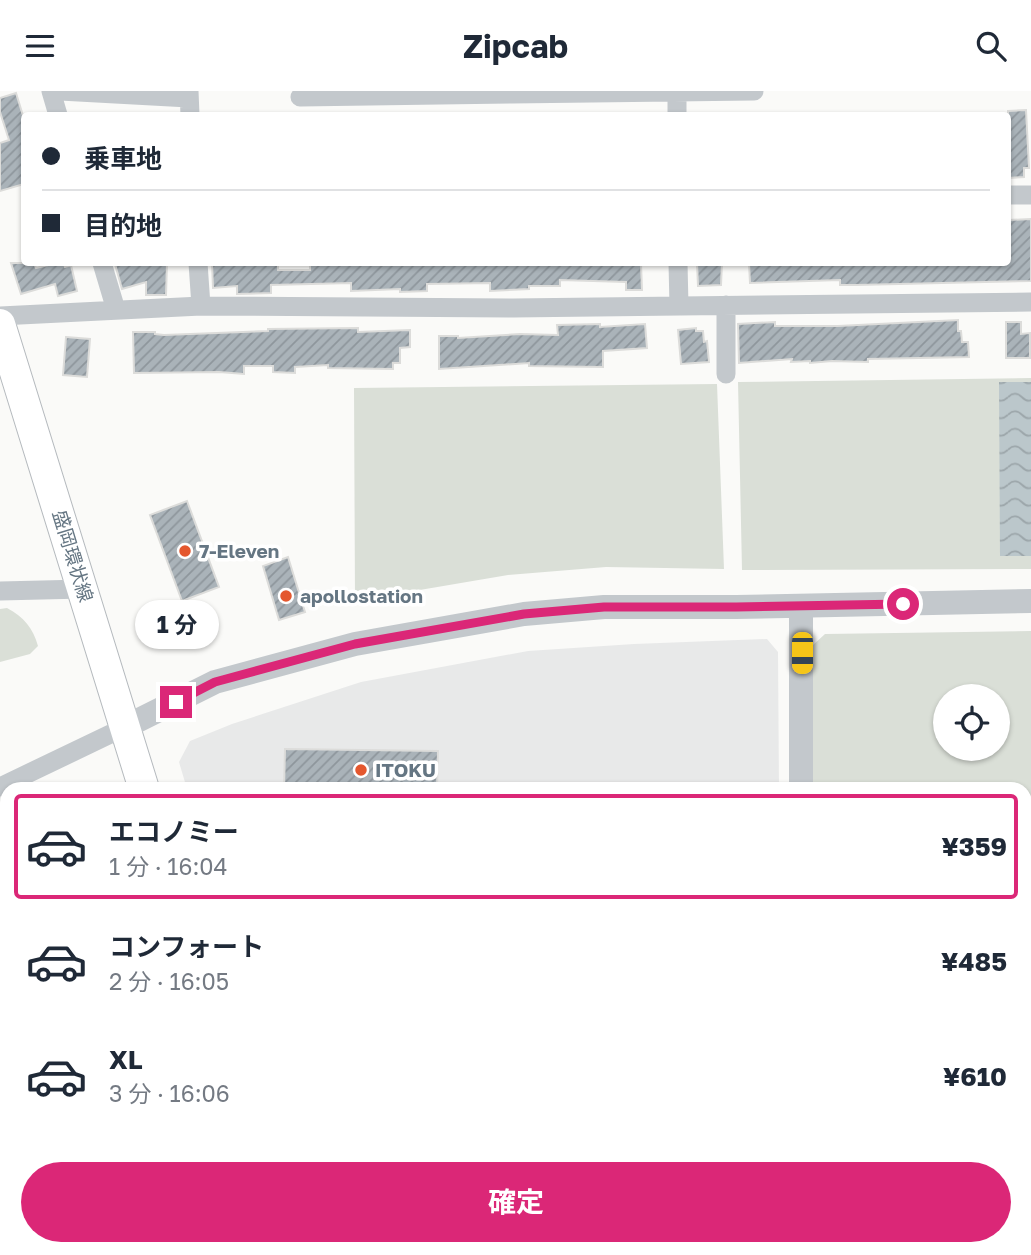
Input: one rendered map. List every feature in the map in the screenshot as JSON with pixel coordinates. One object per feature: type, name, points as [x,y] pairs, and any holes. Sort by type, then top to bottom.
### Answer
[{"type":"main road","name":"盛岡環状線","points":[[0,324],[142,782]]},
{"type":"street","points":[[51,91],[57,112]]},
{"type":"street","points":[[60,91],[189,102]]},
{"type":"street","points":[[299,101],[511,92],[754,91]]},
{"type":"street","points":[[677,92],[677,112]]},
{"type":"street","points":[[1011,195],[1031,195]]},
{"type":"street","points":[[103,266],[116,310]]},
{"type":"street","points":[[198,266],[201,306]]},
{"type":"street","points":[[678,266],[678,306]]},
{"type":"street","points":[[0,316],[201,306],[513,308],[1031,302]]},
{"type":"street","points":[[726,305],[726,373]]},
{"type":"street","points":[[0,591],[84,589]]},
{"type":"street","points":[[10,782],[215,682],[355,644],[456,626],[524,614],[604,607],[1031,601]]},
{"type":"street","points":[[801,606],[801,782]]},
{"type":"shaded area","points":[[1031,378],[1031,569],[742,570],[738,382]]},
{"type":"shaded area","points":[[717,384],[724,569],[606,567],[508,575],[355,601],[354,388]]},
{"type":"shaded area","points":[[7,608],[27,624],[38,646],[30,654],[0,662],[0,609]]},
{"type":"shaded area","points":[[1031,631],[1031,782],[813,782],[813,645],[825,634]]},
{"type":"shaded area","points":[[767,639],[778,652],[779,782],[185,782],[179,762],[190,741],[232,724],[361,682],[528,651]]},
{"type":"water","points":[[999,382],[1031,382],[1031,556],[1000,556]]},
{"type":"building","points":[[16,93],[22,112],[21,185],[0,191],[0,143],[9,140],[0,112],[0,98]]},
{"type":"building","points":[[1026,110],[1029,168],[1024,168],[1024,177],[1011,178],[1011,112],[1008,111]]},
{"type":"building","points":[[1031,219],[1031,281],[856,285],[840,285],[840,280],[750,283],[749,266],[1011,266],[1011,220]]},
{"type":"building","points":[[11,263],[36,268],[71,266],[77,291],[58,296],[55,284],[21,294]]},
{"type":"building","points":[[116,266],[167,266],[166,295],[146,295],[146,282],[122,289]]},
{"type":"building","points":[[212,266],[278,266],[278,270],[310,270],[310,266],[641,266],[642,290],[626,290],[626,282],[560,280],[560,286],[529,286],[529,289],[490,291],[490,283],[427,284],[427,291],[400,292],[400,289],[351,291],[351,283],[271,285],[271,293],[237,294],[237,286],[213,288]]},
{"type":"building","points":[[697,266],[722,266],[721,285],[698,286]]},
{"type":"building","points":[[958,320],[962,342],[968,342],[969,357],[810,363],[791,362],[792,359],[739,363],[738,324],[775,322],[775,326],[838,326]]},
{"type":"building","points":[[1006,322],[1021,322],[1021,334],[1030,333],[1030,358],[1006,358]]},
{"type":"building","points":[[600,324],[600,327],[645,324],[647,348],[603,351],[603,367],[529,366],[529,363],[439,369],[439,336],[458,338],[520,334],[558,335],[557,325]]},
{"type":"building","points":[[358,328],[358,332],[410,330],[410,347],[400,348],[400,363],[393,363],[393,369],[328,368],[328,365],[295,367],[295,373],[273,372],[273,366],[244,366],[244,374],[134,373],[133,332],[155,332],[164,335],[268,329]]},
{"type":"building","points":[[696,328],[696,331],[703,331],[704,342],[707,341],[709,362],[681,364],[678,330]]},
{"type":"building","points":[[66,337],[90,339],[87,377],[63,375]]},
{"type":"building","name":"7-Eleven","points":[[187,501],[219,587],[182,601],[150,515]]},
{"type":"building","name":"apollostation","points":[[288,557],[305,612],[279,620],[263,566]]},
{"type":"building","name":"ITOKU","points":[[285,749],[438,751],[437,782],[284,782]]},
{"type":"place","name":"7-Eleven","points":[[185,551]]},
{"type":"place","name":"apollostation","points":[[286,596]]},
{"type":"place","name":"ITOKU","points":[[361,770]]},
{"type":"route","points":[[176,702],[215,682],[355,644],[524,614],[604,607],[903,604]]}]
